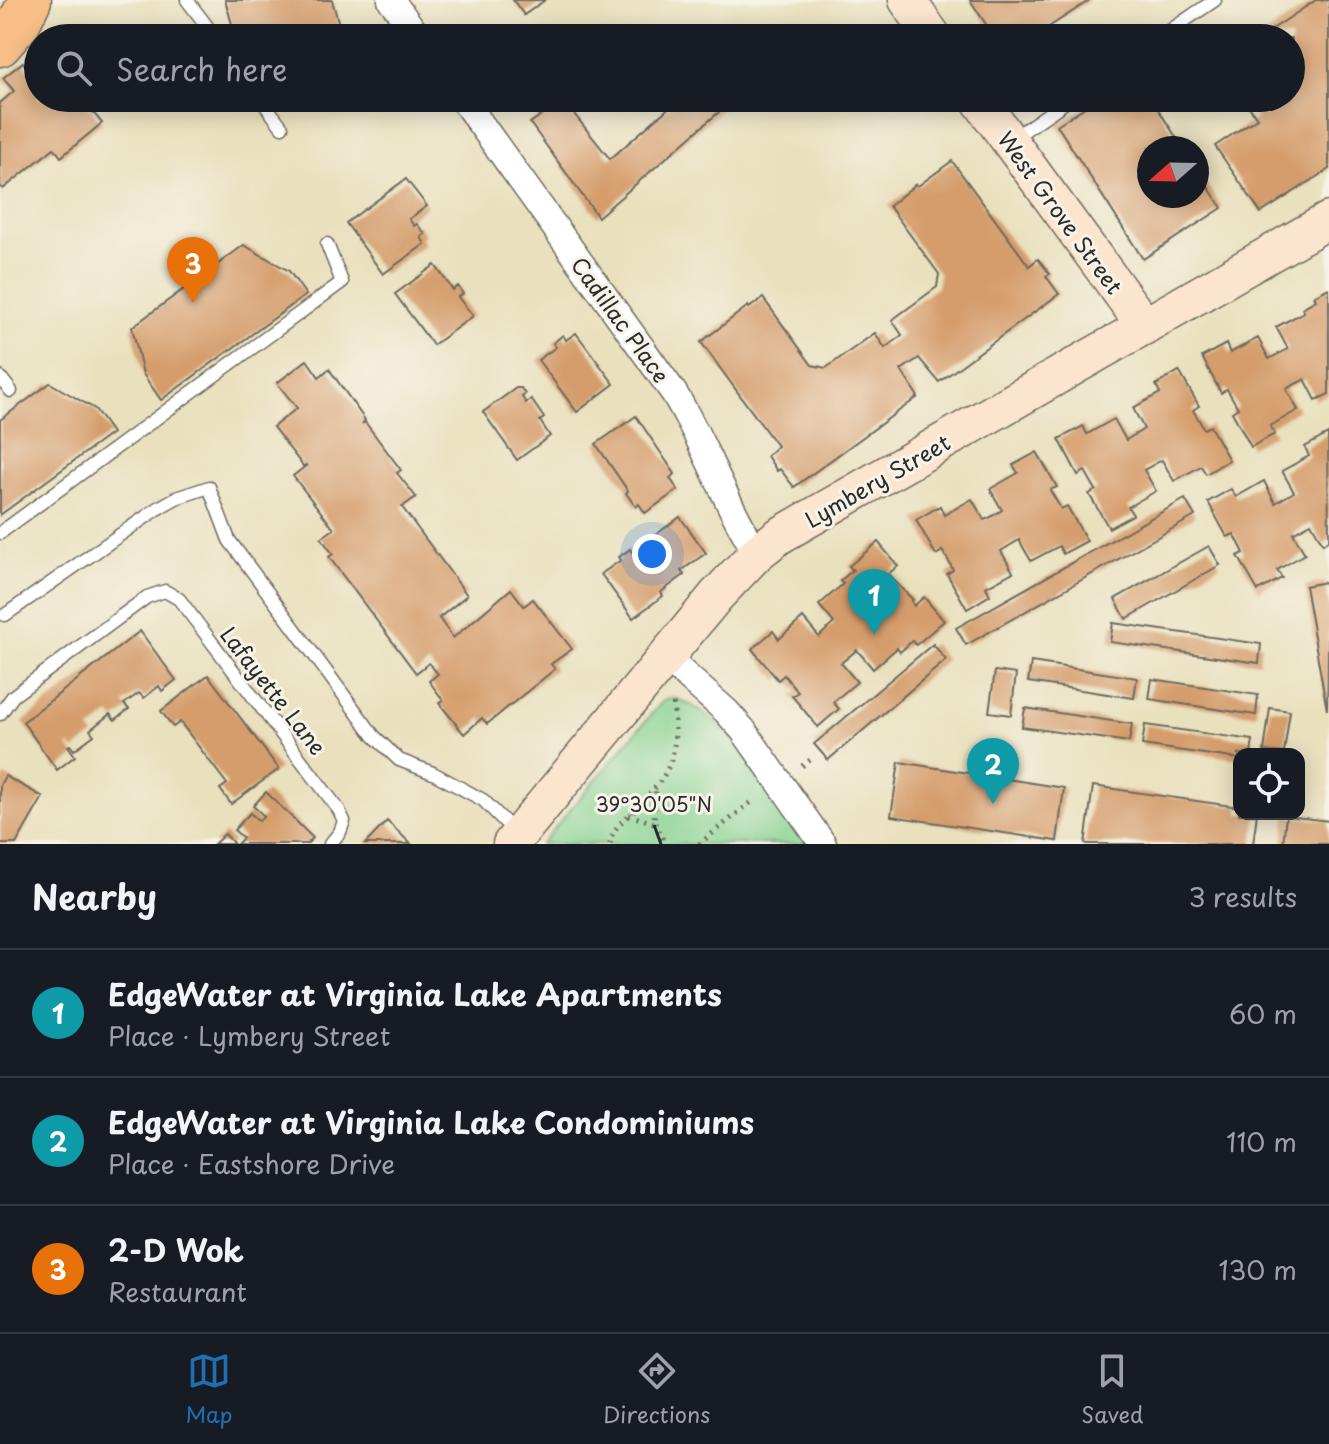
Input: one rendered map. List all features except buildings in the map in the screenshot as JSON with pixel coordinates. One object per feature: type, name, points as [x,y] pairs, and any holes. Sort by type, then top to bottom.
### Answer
[{"type":"main road","points":[[0,45],[19,23],[30,0]]},
{"type":"street","points":[[391,0],[409,24]]},
{"type":"street","points":[[907,0],[924,24]]},
{"type":"street","name":"Cadillac Place","points":[[472,112],[674,393],[701,440],[738,523],[757,553]]},
{"type":"street","name":"West Grove Street","points":[[988,112],[1145,326]]},
{"type":"street","name":"Lymbery Street","points":[[515,840],[717,595],[757,553],[779,536],[1329,220]]},
{"type":"street","points":[[665,657],[743,730],[823,844]]},
{"type":"lane","points":[[187,0],[205,24]]},
{"type":"lane","points":[[1180,24],[1215,0]]},
{"type":"lane","points":[[271,112],[282,127]]},
{"type":"lane","points":[[1009,140],[1050,112]]},
{"type":"lane","points":[[0,533],[342,282],[327,244]]},
{"type":"lane","points":[[0,377],[11,391]]},
{"type":"lane","points":[[5,615],[160,507],[209,487],[229,540],[374,736],[399,760],[433,773],[483,800],[515,840]]},
{"type":"lane","name":"Lafayette Lane","points":[[0,714],[13,696],[147,597],[165,591],[179,599],[324,788],[344,821],[330,844]]},
{"type":"path","points":[[610,844],[614,830],[656,788],[670,767],[675,752],[673,701]]},
{"type":"path","points":[[802,766],[813,758]]},
{"type":"path","points":[[656,788],[654,823],[665,844]]},
{"type":"path","points":[[699,844],[754,800]]},
{"type":"path","points":[[629,815],[654,823]]},
{"type":"green space","points":[[673,698],[693,706],[731,738],[749,759],[806,844],[541,844],[663,701]]},
{"type":"place","name":"2-D Wok","points":[[193,303]]},
{"type":"place","name":"EdgeWater at Virginia Lake Apartments","points":[[874,635]]},
{"type":"place","name":"EdgeWater at Virginia Lake Condominiums","points":[[993,804]]}]
